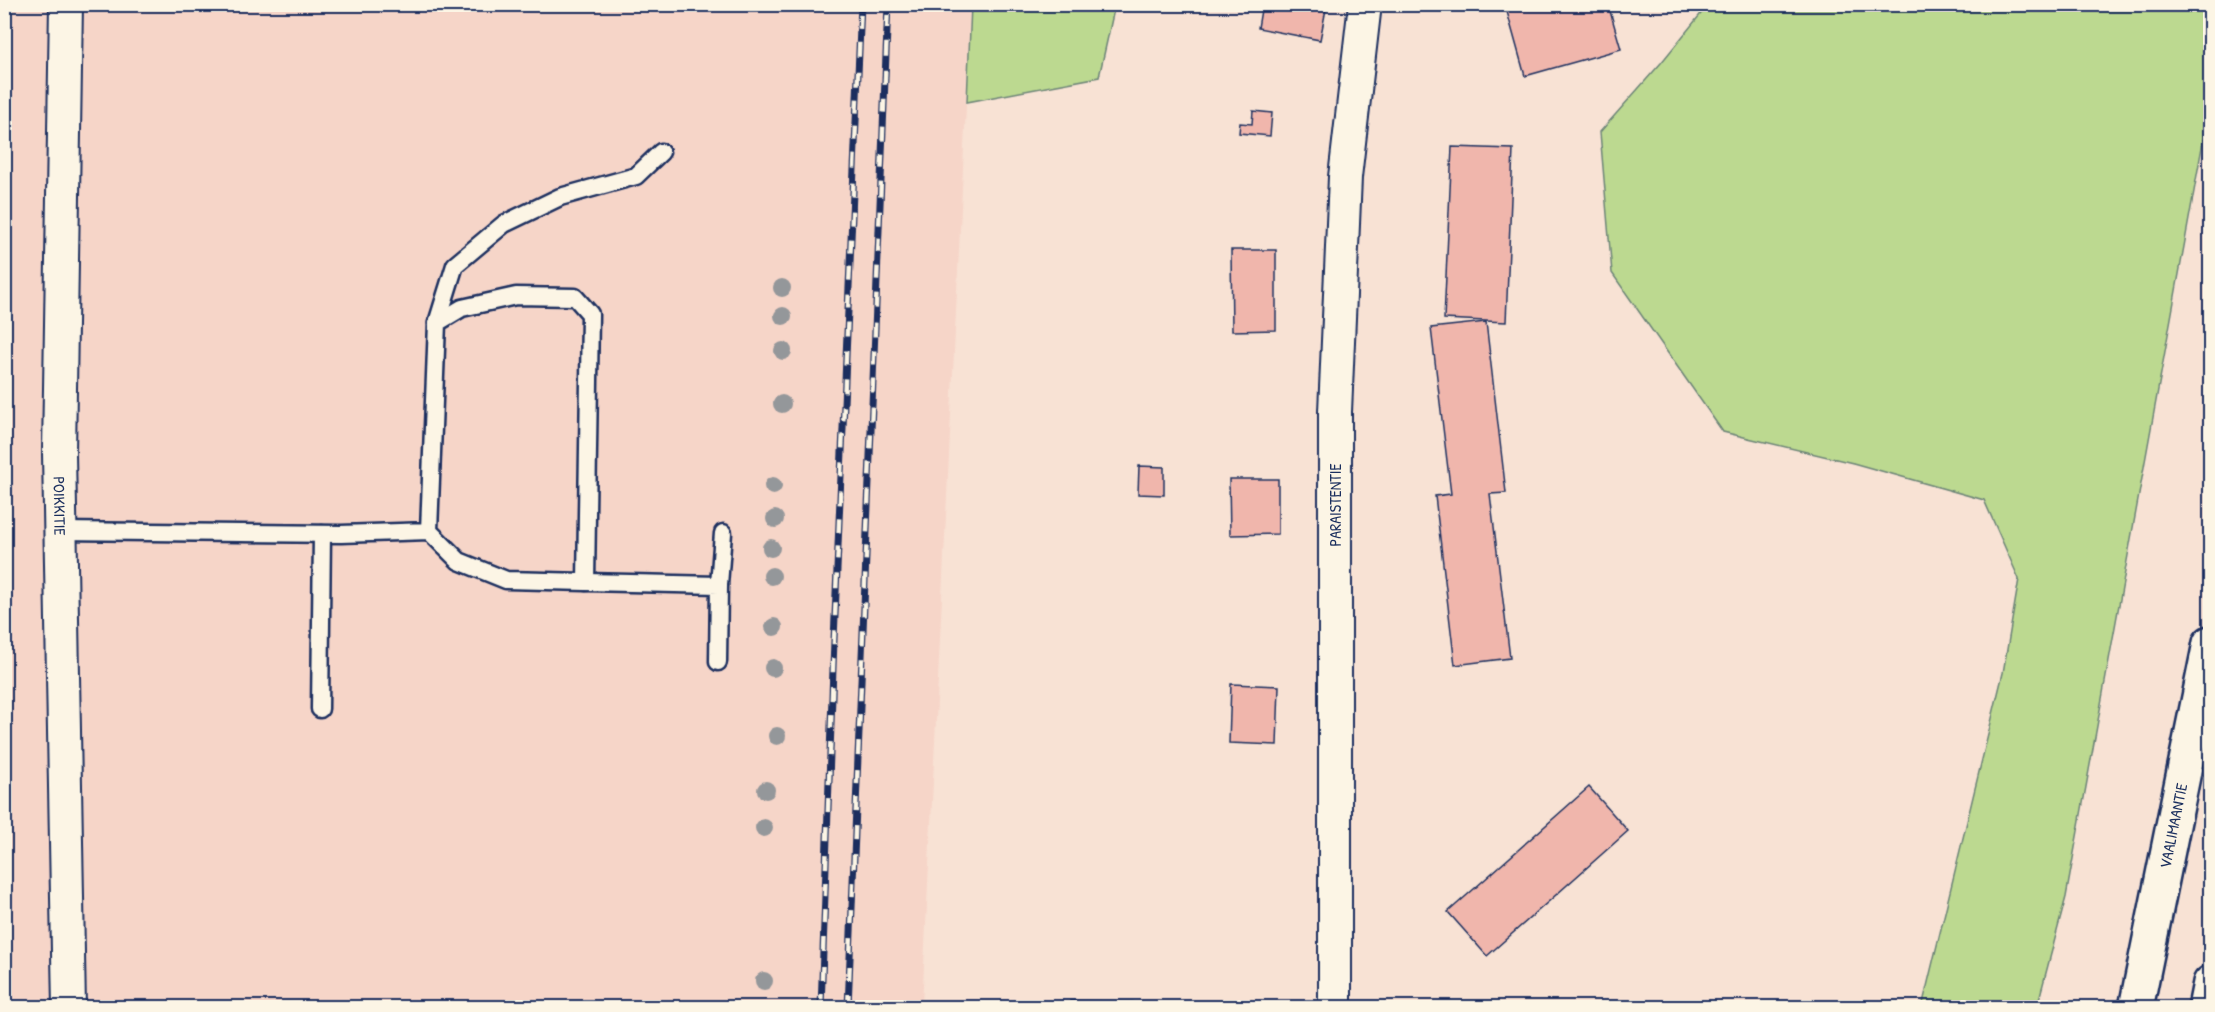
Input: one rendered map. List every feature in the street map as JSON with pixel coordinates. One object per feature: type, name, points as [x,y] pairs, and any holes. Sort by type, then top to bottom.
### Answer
[{"type":"main road","name":"VAALIMAANTIE","points":[[2136,1008],[2211,643]]},
{"type":"main road","points":[[2205,1008],[2211,983]]},
{"type":"street","name":"POIKKITIE","points":[[66,4],[60,324],[60,531],[69,1008]]},
{"type":"street","name":"PARAISTENTIE","points":[[1335,1008],[1335,412],[1345,177],[1365,4]]},
{"type":"lane","points":[[429,531],[437,323],[456,265],[504,224],[560,197],[636,177],[661,152]]},
{"type":"lane","points":[[437,323],[462,308],[516,296],[575,297],[590,314],[586,582]]},
{"type":"lane","points":[[60,531],[322,534],[429,531],[459,561],[506,580],[719,585]]},
{"type":"lane","points":[[718,662],[719,585],[723,533]]},
{"type":"lane","points":[[320,709],[322,534]]},
{"type":"shaded area","points":[[4,5],[971,5],[922,1007],[5,1007]]},
{"type":"green space","points":[[971,5],[1115,5],[1099,77],[967,102]]},
{"type":"green space","points":[[1708,5],[2210,5],[2210,103],[2066,897],[2037,1007],[1922,1007],[2003,673],[2019,579],[1984,500],[1853,463],[1723,432],[1612,273],[1600,132]]},
{"type":"building","points":[[1262,4],[1327,4],[1320,40],[1258,28]]},
{"type":"building","points":[[1517,4],[1608,4],[1621,49],[1525,76],[1506,8]]},
{"type":"building","points":[[1253,111],[1272,113],[1270,136],[1239,133],[1240,123],[1252,124]]},
{"type":"building","points":[[1452,147],[1513,149],[1506,322],[1444,319]]},
{"type":"building","points":[[1231,250],[1276,250],[1276,330],[1232,331]]},
{"type":"building","points":[[1486,322],[1506,493],[1490,494],[1510,658],[1455,665],[1435,496],[1451,494],[1431,328]]},
{"type":"building","points":[[1139,466],[1164,467],[1164,495],[1138,494]]},
{"type":"building","points":[[1229,479],[1278,479],[1278,534],[1230,535]]},
{"type":"building","points":[[1231,684],[1279,686],[1277,745],[1229,743]]},
{"type":"building","points":[[1589,787],[1628,831],[1487,956],[1448,912]]},
{"type":"building","points":[[1070,1001],[1133,1002],[1132,1008],[1070,1008]]},
{"type":"railway","points":[[821,1008],[861,4]]},
{"type":"railway","points":[[848,1008],[888,4]]}]
